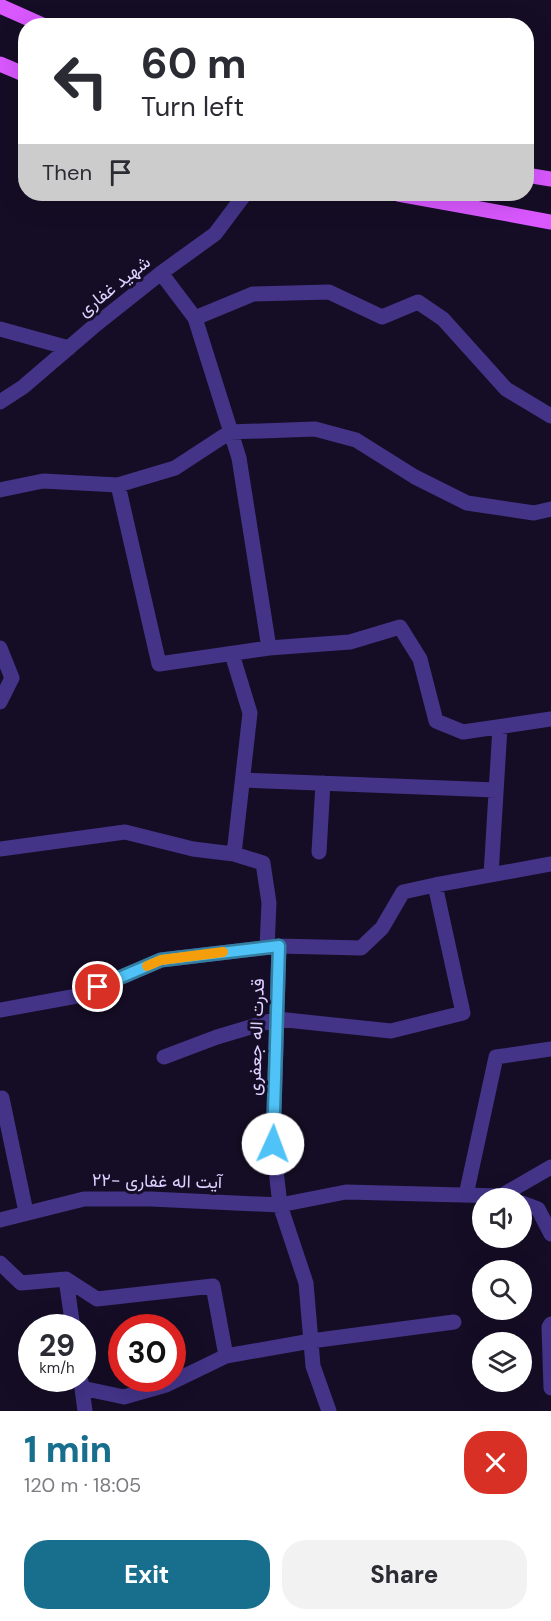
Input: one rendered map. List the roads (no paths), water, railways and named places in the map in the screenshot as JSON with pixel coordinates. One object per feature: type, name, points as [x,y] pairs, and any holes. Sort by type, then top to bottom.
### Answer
[{"type":"main road","points":[[0,6],[27,18]]},
{"type":"main road","points":[[0,64],[18,72]]},
{"type":"main road","points":[[534,177],[551,179]]},
{"type":"main road","points":[[436,201],[551,222]]},
{"type":"street","name":"شهید غفاری","points":[[0,402],[23,387],[161,273],[215,234],[240,201]]},
{"type":"street","points":[[161,273],[195,318],[238,458],[269,648]]},
{"type":"street","points":[[195,318],[253,294],[329,292],[382,316],[418,302],[443,319],[506,389],[551,416]]},
{"type":"street","points":[[0,329],[69,348]]},
{"type":"street","points":[[0,490],[44,481],[118,485],[175,468],[230,432],[315,429],[356,440],[415,477],[467,503],[534,513],[551,508]]},
{"type":"street","points":[[118,485],[159,664],[269,648],[350,642],[400,627],[420,659],[436,721],[463,732],[551,719]]},
{"type":"street","points":[[0,648],[12,678],[0,702]]},
{"type":"street","points":[[0,849],[125,832],[193,849],[234,854],[250,713],[232,654]]},
{"type":"street","points":[[491,874],[500,727]]},
{"type":"street","points":[[243,780],[496,790]]},
{"type":"street","points":[[319,852],[323,783]]},
{"type":"street","name":"قدرت اله جعفری","points":[[234,854],[263,863],[273,946],[276,1019],[273,1144],[280,1205],[306,1283],[313,1366],[329,1411]]},
{"type":"street","points":[[0,1010],[77,996],[161,960],[273,946],[361,948],[382,928],[403,892],[551,864]]},
{"type":"street","points":[[164,1057],[217,1037],[276,1019],[390,1031],[463,1013],[435,885]]},
{"type":"street","points":[[466,1195],[496,1057],[551,1049]]},
{"type":"street","points":[[2,1098],[26,1212]]},
{"type":"street","points":[[519,1188],[551,1167]]},
{"type":"street","name":"۲۲- آیت اله غفاری","points":[[0,1220],[84,1199],[151,1199],[280,1205],[346,1192],[472,1195]]},
{"type":"street","points":[[532,1207],[538,1209],[551,1234]]},
{"type":"street","points":[[0,1263],[21,1282],[66,1279],[96,1299],[213,1286],[226,1356]]},
{"type":"street","points":[[66,1279],[71,1314]]},
{"type":"street","points":[[96,1388],[124,1398],[166,1385],[226,1356],[311,1341],[454,1322]]},
{"type":"street","points":[[551,1324],[549,1327],[551,1388]]},
{"type":"street","points":[[82,1392],[85,1411]]}]
